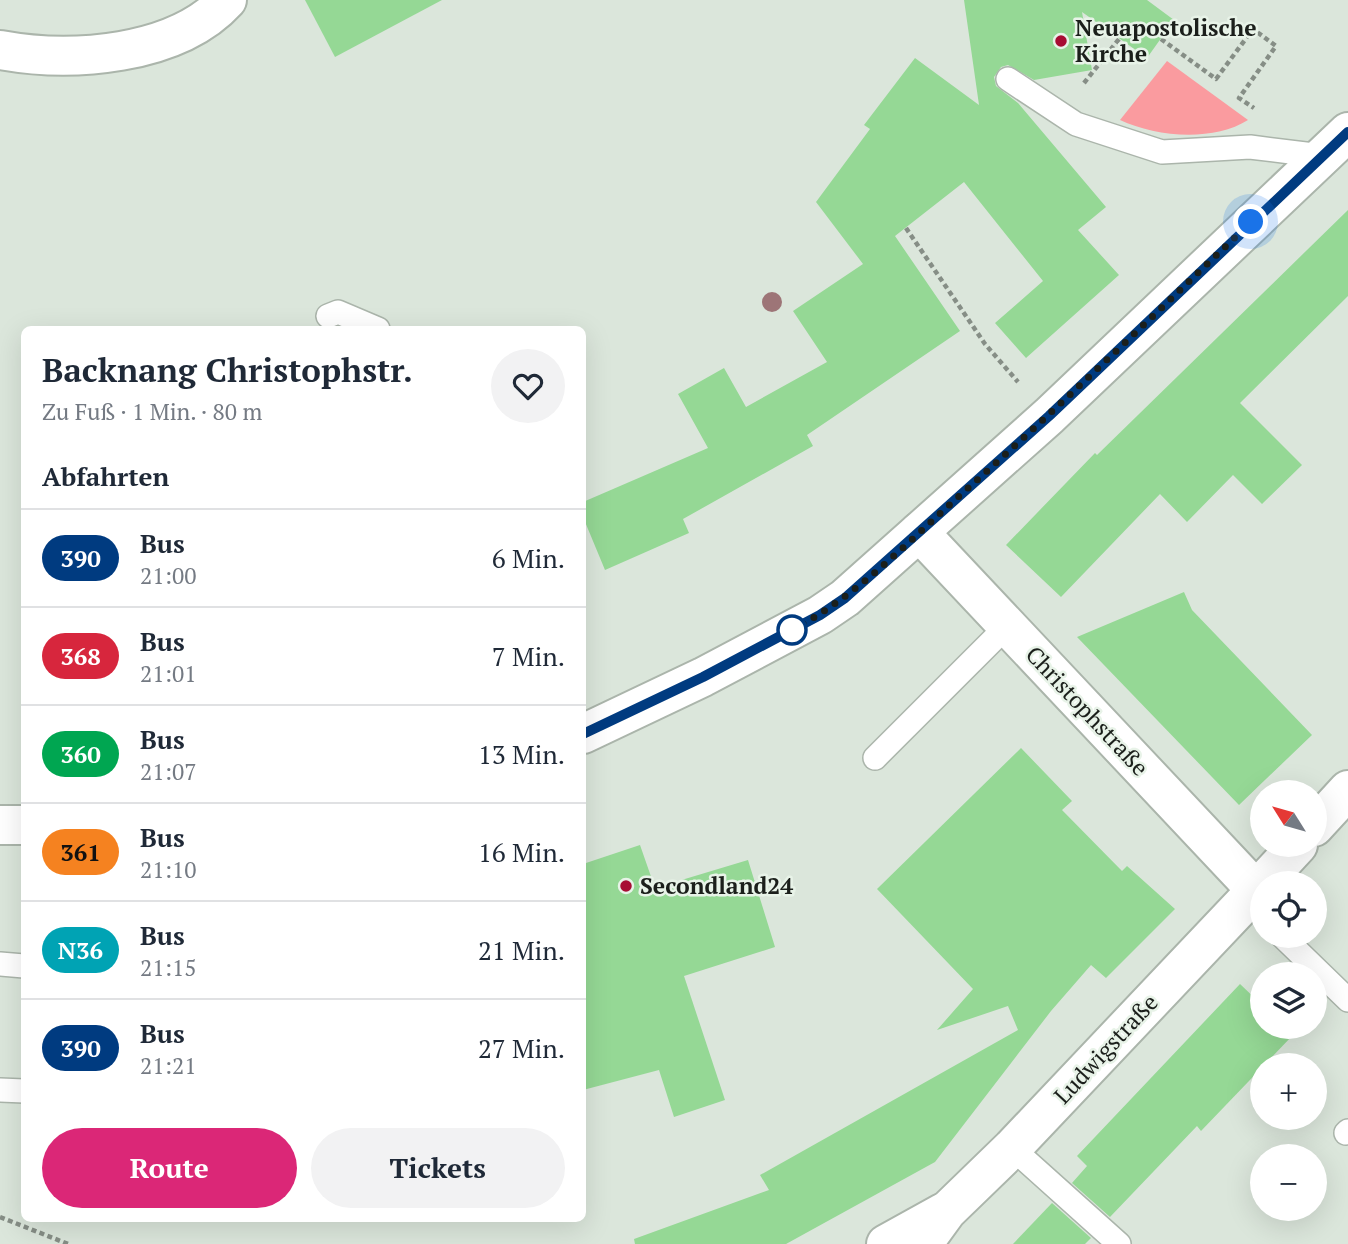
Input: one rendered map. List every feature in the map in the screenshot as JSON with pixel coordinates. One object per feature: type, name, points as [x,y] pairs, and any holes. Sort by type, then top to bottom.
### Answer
[{"type":"street","points":[[0,50],[20,54],[84,55],[149,47],[215,13],[227,0]]},
{"type":"street","points":[[586,733],[703,677],[820,615],[845,598],[1049,416],[1335,144]]},
{"type":"street","name":"Christophstraße","points":[[919,532],[1250,887]]},
{"type":"street","points":[[1327,813],[1348,790]]},
{"type":"street","points":[[0,825],[21,825]]},
{"type":"street","name":"Ludwigstraße","points":[[923,1244],[947,1210],[1012,1149],[1250,902]]},
{"type":"street","name":"Ludwigstraße","points":[[886,1244],[947,1210]]},
{"type":"lane","points":[[1007,79],[1076,124],[1162,152],[1335,144]]},
{"type":"lane","points":[[328,316],[338,313],[371,326]]},
{"type":"lane","points":[[876,758],[1007,626]]},
{"type":"lane","points":[[1294,948],[1348,1000]]},
{"type":"lane","points":[[0,964],[21,966]]},
{"type":"lane","points":[[0,1090],[21,1091]]},
{"type":"lane","points":[[1012,1149],[1119,1244]]},
{"type":"path","points":[[1161,39],[1216,79],[1253,29],[1276,46],[1239,98],[1261,113]]},
{"type":"path","points":[[1078,91],[1119,38]]},
{"type":"path","points":[[906,228],[985,344],[1012,376]]},
{"type":"path","points":[[0,1217],[68,1244]]},
{"type":"shaded area","points":[[1167,61],[1248,120],[1218,132],[1184,135],[1150,130],[1120,120]]},
{"type":"building","points":[[305,0],[442,0],[335,57]]},
{"type":"building","points":[[964,0],[1147,0],[1174,20],[1147,58],[1082,12],[1092,70],[1034,80],[1008,65],[1001,67],[994,77],[996,86],[1018,103],[1106,207],[1078,230],[1119,275],[1026,358],[995,323],[1043,281],[964,182],[895,236],[960,331],[807,435],[813,446],[683,519],[689,533],[605,570],[586,524],[586,501],[708,448],[678,394],[724,368],[746,407],[827,362],[793,311],[863,264],[816,202],[870,129],[864,125],[915,58],[979,105]]},
{"type":"building","points":[[1348,210],[1348,296],[1240,403],[1302,465],[1262,504],[1233,475],[1187,522],[1160,494],[1061,597],[1006,545],[1095,453],[1097,455]]},
{"type":"building","points":[[1184,592],[1192,610],[1312,735],[1265,780],[1250,780],[1250,794],[1239,805],[1077,637]]},
{"type":"building","points":[[1021,748],[1072,801],[1062,810],[1122,871],[1127,866],[1175,909],[1106,978],[1091,965],[1051,1011],[935,1162],[786,1244],[635,1244],[634,1239],[769,1190],[760,1175],[1018,1030],[1008,1006],[937,1030],[973,989],[877,889]]},
{"type":"building","points":[[640,845],[655,888],[748,860],[775,947],[684,976],[725,1100],[674,1117],[659,1070],[586,1089],[586,863]]},
{"type":"building","points":[[1240,984],[1250,994],[1250,1039],[1289,1039],[1276,1053],[1250,1053],[1250,1080],[1201,1131],[1197,1126],[1110,1217],[1072,1183],[1087,1166],[1077,1156]]},
{"type":"building","points":[[1052,1203],[1091,1238],[1085,1244],[1013,1244]]},
{"type":"bus line","name":"390","points":[[586,733],[703,677],[820,615],[845,598],[1049,416],[1348,132]]},
{"type":"place","name":"Neuapostolische Kirche","points":[[1061,41]]},
{"type":"place","name":"Secondland24","points":[[626,886]]},
{"type":"route","points":[[792,630],[845,598],[1049,416],[1251,222]]}]
